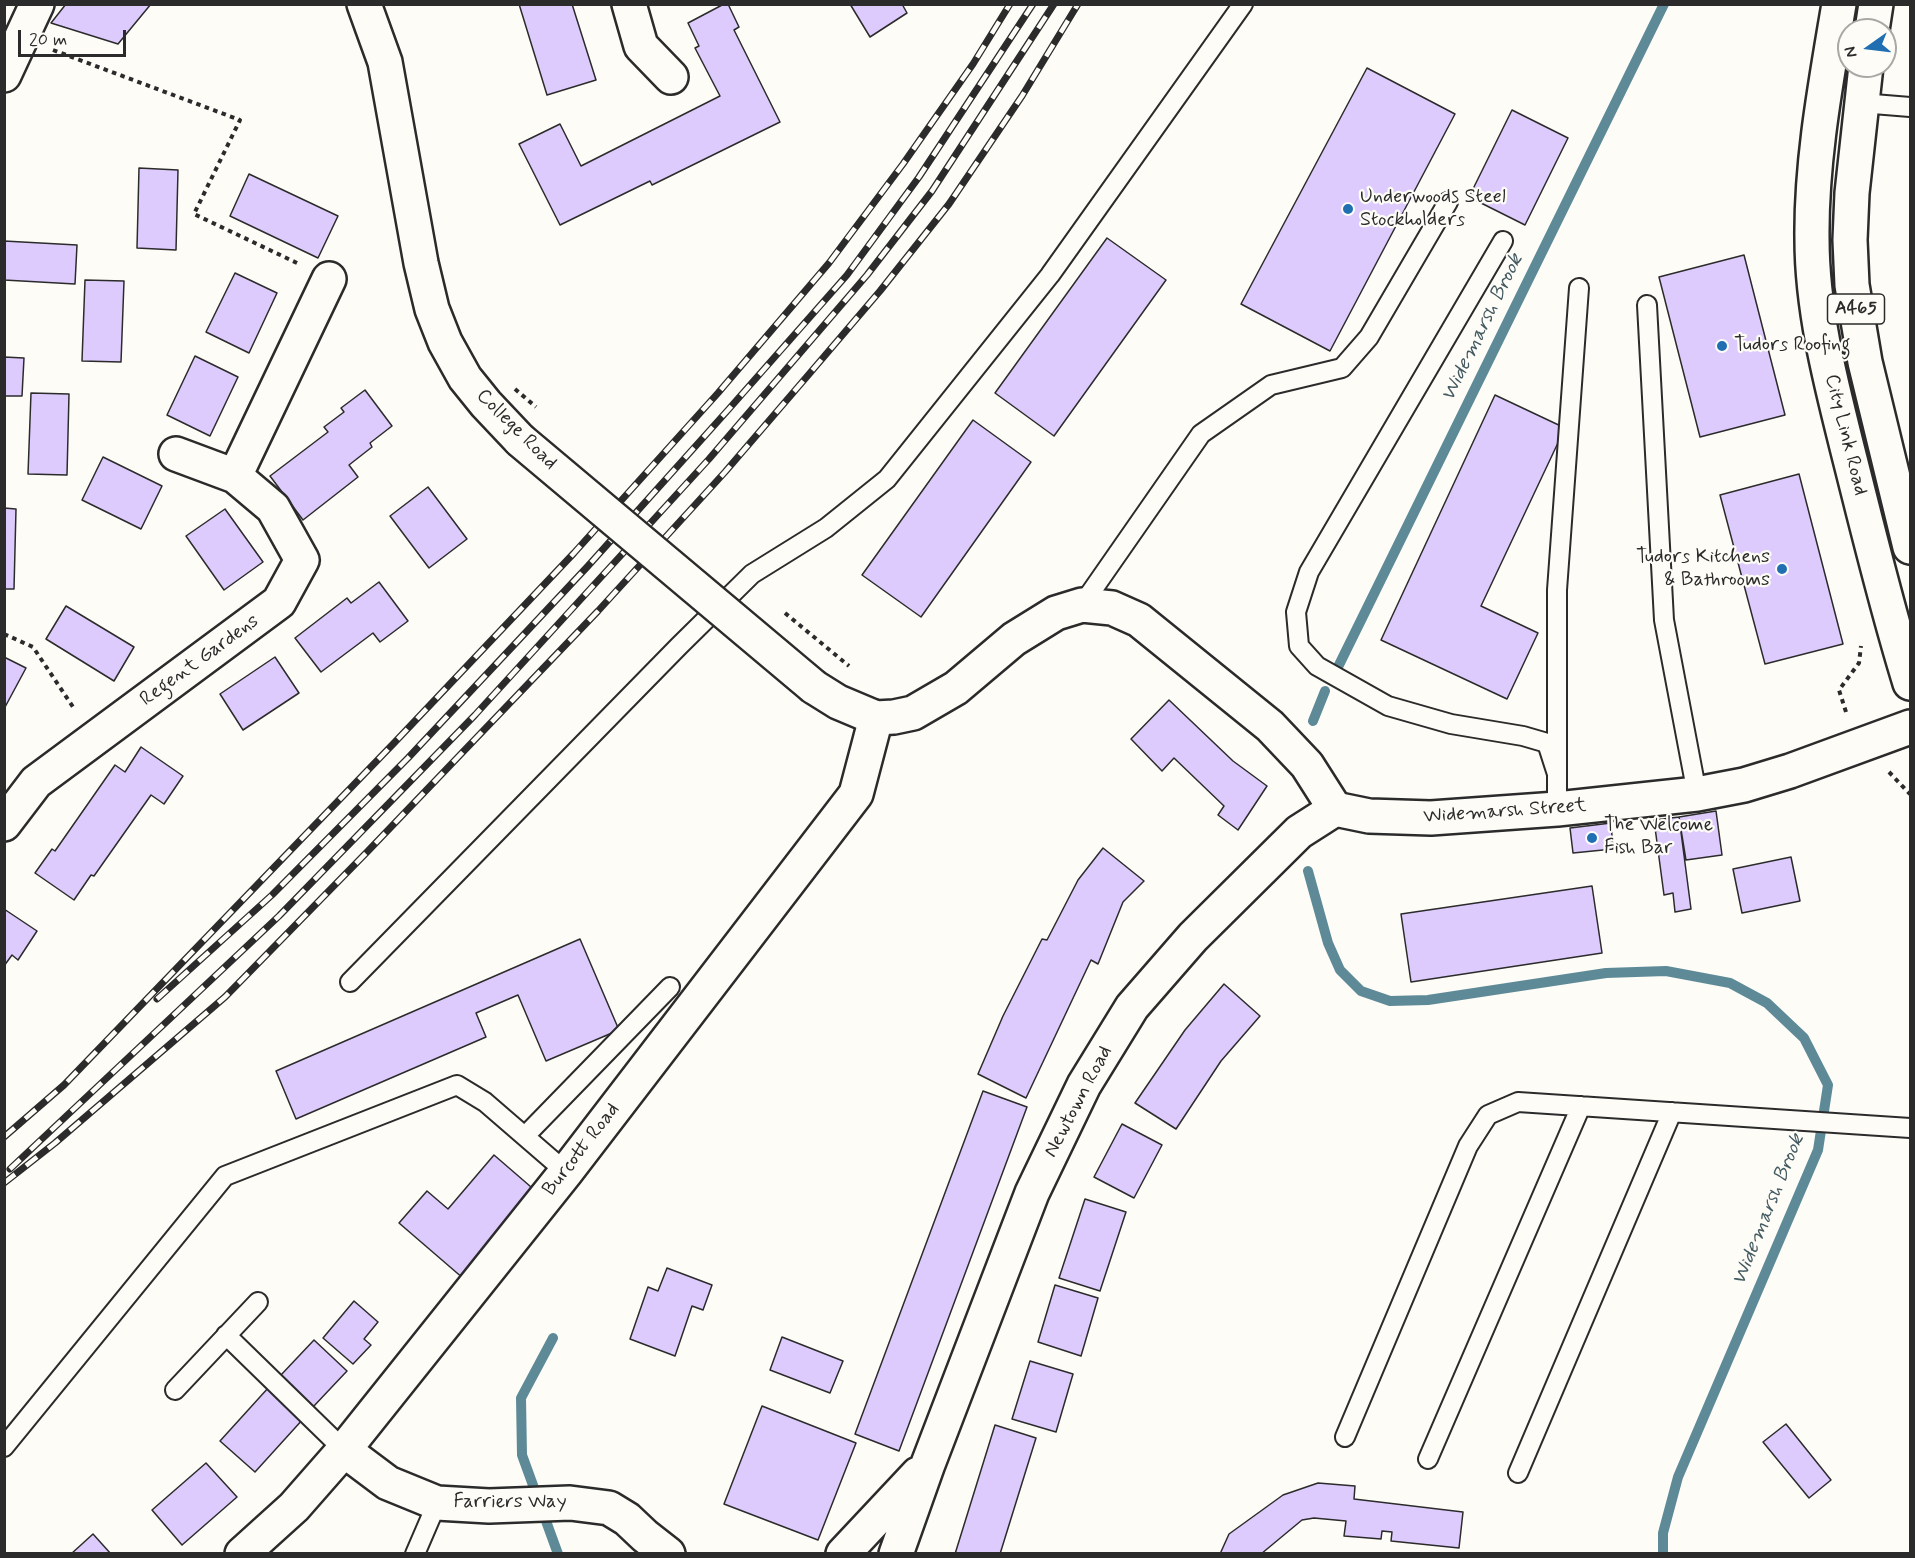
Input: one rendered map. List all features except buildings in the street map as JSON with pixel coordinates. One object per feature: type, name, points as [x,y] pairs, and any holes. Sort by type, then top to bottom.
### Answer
[{"type":"main road","points":[[4,75],[38,4]]},
{"type":"main road","name":"College Road","points":[[364,4],[385,62],[421,263],[432,309],[445,342],[465,378],[520,440],[814,687],[838,702],[876,718]]},
{"type":"main road","points":[[629,4],[641,46],[671,77]]},
{"type":"main road","name":"City Link Road","points":[[1839,4],[1825,90],[1813,190],[1811,240],[1816,294],[1830,380],[1887,610],[1911,683]]},
{"type":"main road","name":"City Link Road","points":[[1864,78],[1851,193],[1852,285],[1865,362],[1911,547]]},
{"type":"main road","points":[[235,476],[329,279]]},
{"type":"main road","name":"Regent Gardens","points":[[4,824],[36,782],[279,602],[303,560],[273,508],[235,476],[176,454]]},
{"type":"main road","points":[[876,718],[913,713],[956,688],[1014,639],[1056,613],[1082,605],[1112,608],[1139,620],[1270,726],[1308,765],[1335,809]]},
{"type":"main road","name":"Burcott Road","points":[[242,1554],[294,1507],[344,1450],[566,1172],[856,794],[876,718]]},
{"type":"main road","name":"Widemarsh Street","points":[[1335,809],[1369,816],[1431,818],[1557,809],[1697,794],[1744,785],[1790,771],[1911,727]]},
{"type":"main road","name":"Newtown Road","points":[[896,1554],[1032,1193],[1084,1085],[1132,1007],[1193,937],[1299,832],[1335,809]]},
{"type":"main road","name":"Farriers Way","points":[[344,1450],[388,1483],[437,1503],[489,1506],[570,1503],[609,1508],[627,1519],[655,1548]]},
{"type":"main road","name":"Newtown Road","points":[[843,1554],[928,1464]]},
{"type":"lane","points":[[350,982],[752,574],[789,553],[825,528],[887,479],[1050,275],[1243,4]]},
{"type":"lane","points":[[1861,103],[1911,107]]},
{"type":"lane","points":[[1082,605],[1201,434],[1271,385],[1342,368],[1369,337],[1448,202]]},
{"type":"lane","points":[[1503,241],[1309,572],[1296,612],[1299,646],[1317,666],[1389,706],[1441,721],[1523,736],[1547,743],[1557,774]]},
{"type":"lane","points":[[1557,809],[1557,590],[1579,288]]},
{"type":"lane","points":[[1647,305],[1664,620],[1697,794]]},
{"type":"lane","points":[[525,1136],[670,987]]},
{"type":"lane","points":[[4,1447],[225,1176],[457,1085],[484,1102],[566,1172]]},
{"type":"lane","points":[[1345,1437],[1468,1146],[1488,1115],[1518,1101],[1911,1128]]},
{"type":"lane","points":[[1428,1459],[1581,1106]]},
{"type":"lane","points":[[1518,1473],[1672,1112]]},
{"type":"lane","points":[[176,1390],[258,1302]]},
{"type":"lane","points":[[226,1335],[344,1450]]},
{"type":"lane","points":[[415,1554],[437,1503]]},
{"type":"path","points":[[21,38],[240,120],[194,214],[329,279]]},
{"type":"path","points":[[4,634],[33,647],[95,739]]},
{"type":"waterway","name":"Widemarsh Brook","points":[[1337,669],[1664,4]]},
{"type":"waterway","name":"Widemarsh Brook","points":[[1313,721],[1325,691]]},
{"type":"waterway","name":"Widemarsh Brook","points":[[1308,871],[1328,943],[1340,970],[1361,991],[1390,1001],[1428,1000],[1606,973],[1666,971],[1730,983],[1767,1003],[1804,1038],[1828,1085],[1818,1150],[1678,1477],[1663,1533],[1663,1554]]},
{"type":"waterway","points":[[553,1338],[521,1398],[522,1455],[558,1554]]},
{"type":"railway","points":[[4,1137],[64,1085],[395,742],[574,553],[718,393],[829,263],[903,164],[973,64],[1010,4]]},
{"type":"railway","points":[[157,999],[272,895],[408,758],[588,566],[847,275],[919,177],[1033,4]]},
{"type":"railway","points":[[10,1169],[279,916],[475,715],[709,459],[867,275],[932,191],[1054,4]]},
{"type":"railway","points":[[4,1183],[55,1143],[225,997],[598,611],[725,472],[880,291],[949,204],[1022,96],[1078,4]]},
{"type":"place","name":"Underwoods Steel Stockholders","points":[[1348,209]]},
{"type":"place","name":"Tudors Roofing","points":[[1722,346]]},
{"type":"place","name":"Tudors Kitchens & Bathrooms","points":[[1782,569]]},
{"type":"place","name":"The Welcome Fish Bar","points":[[1592,838]]}]
